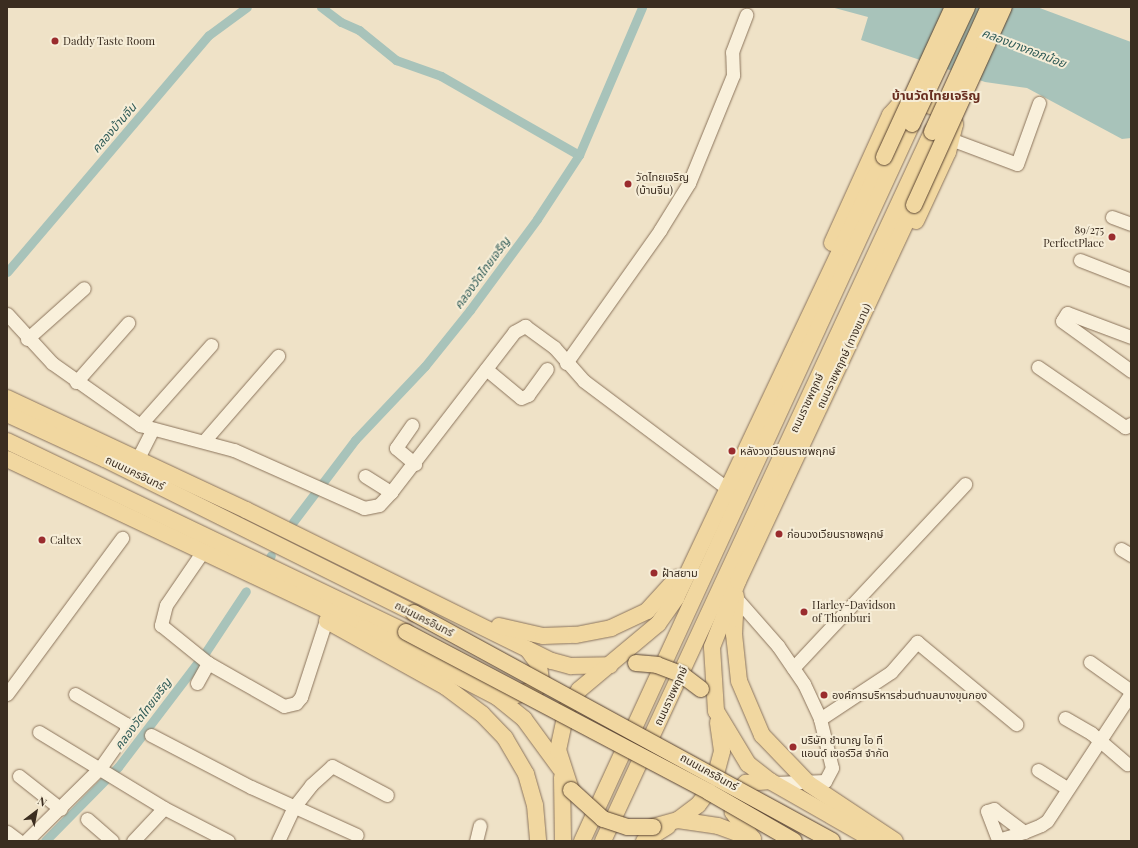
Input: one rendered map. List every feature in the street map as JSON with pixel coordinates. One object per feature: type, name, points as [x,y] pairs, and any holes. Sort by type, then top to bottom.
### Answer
[{"type":"main road","points":[[563,841],[562,771],[558,750],[567,708],[579,690],[646,636],[668,610],[699,546],[725,487],[884,157],[953,7]]},
{"type":"main road","name":"ถนนราชพฤกษ์","points":[[582,841],[967,7]]},
{"type":"main road","name":"ถนนราชพฤกษ์","points":[[603,841],[989,7]]},
{"type":"main road","name":"ถนนราชพฤกษ์ (ทางขนาน)","points":[[716,711],[712,647],[738,581],[858,328],[1004,7]]},
{"type":"main road","points":[[802,329],[828,250],[890,115],[899,105],[910,100],[938,106],[953,117],[953,140],[893,270],[858,328]]},
{"type":"main road","name":"ถนนนครอินทร์","points":[[7,398],[138,458],[528,649],[571,666],[636,663],[657,665],[681,674],[701,690],[716,711]]},
{"type":"main road","points":[[7,413],[73,428]]},
{"type":"main road","name":"ถนนนครอินทร์","points":[[7,413],[105,458],[414,613],[832,841]]},
{"type":"main road","name":"ถนนนครอินทร์","points":[[7,441],[406,632],[709,792],[794,841]]},
{"type":"main road","points":[[7,447],[42,458]]},
{"type":"main road","points":[[7,459],[265,582],[497,697],[524,719],[562,771],[571,790],[604,819],[628,827],[653,827],[678,820],[718,826],[755,840]]},
{"type":"main road","points":[[452,611],[517,632],[543,636],[576,635],[611,628],[647,611],[661,598],[699,546]]},
{"type":"main road","points":[[738,581],[734,655],[748,708],[777,754],[809,784],[895,841]]},
{"type":"main road","points":[[265,582],[326,620],[446,687],[482,714],[505,738],[526,774],[535,805],[538,841]]},
{"type":"main road","points":[[497,697],[527,694],[536,689],[541,680],[539,664],[528,649]]},
{"type":"main road","points":[[716,711],[748,764],[773,782],[875,841]]},
{"type":"main road","points":[[644,841],[678,820],[698,805],[720,768],[721,734],[716,711]]},
{"type":"main road","points":[[755,840],[733,812],[736,794],[746,783],[773,782]]},
{"type":"street","points":[[566,363],[660,230],[689,183],[733,75],[732,52],[746,15]]},
{"type":"street","points":[[953,140],[1017,164],[1039,103]]},
{"type":"street","points":[[1112,217],[1131,224]]},
{"type":"street","points":[[1080,260],[1131,280]]},
{"type":"street","points":[[27,339],[84,288]]},
{"type":"street","points":[[1131,337],[1067,313],[1062,321],[1131,371]]},
{"type":"street","points":[[7,314],[27,339],[76,382],[146,428],[204,441],[234,450],[312,482],[364,508],[379,505],[391,492],[415,464],[514,332],[525,326],[554,347],[566,363],[584,381],[725,487]]},
{"type":"street","points":[[76,382],[128,323]]},
{"type":"street","points":[[138,458],[146,428],[211,345]]},
{"type":"street","points":[[204,441],[278,356]]},
{"type":"street","points":[[1038,367],[1125,427],[1131,424]]},
{"type":"street","points":[[486,369],[521,398],[528,395],[547,369]]},
{"type":"street","points":[[412,425],[396,448],[415,464]]},
{"type":"street","points":[[365,476],[391,492]]},
{"type":"street","points":[[793,668],[965,484]]},
{"type":"street","points":[[7,694],[122,538]]},
{"type":"street","points":[[203,552],[166,604],[161,625],[202,659],[284,706],[296,703],[301,697],[326,620]]},
{"type":"street","points":[[736,598],[793,668],[820,719],[830,775],[825,781],[809,784],[773,782]]},
{"type":"street","points":[[820,719],[891,672],[917,642],[1016,724]]},
{"type":"street","points":[[197,683],[202,659]]},
{"type":"street","points":[[1024,832],[1046,821],[1131,692],[1090,662]]},
{"type":"street","points":[[26,841],[102,769],[123,737],[126,724],[75,694]]},
{"type":"street","points":[[1065,718],[1127,764]]},
{"type":"street","points":[[39,732],[117,778],[164,808],[228,841]]},
{"type":"street","points":[[151,735],[294,807],[358,835]]},
{"type":"street","points":[[278,841],[294,807],[311,785],[332,766],[387,795]]},
{"type":"street","points":[[1038,770],[1067,788]]},
{"type":"street","points":[[19,776],[61,809]]},
{"type":"street","points":[[133,841],[164,808]]},
{"type":"street","points":[[87,819],[112,841]]},
{"type":"street","points":[[476,841],[480,825]]},
{"type":"street","points":[[7,832],[19,841]]},
{"type":"water","name":"คลองบางกอกน้อย","points":[[831,7],[1037,7],[1131,42],[1131,138],[1122,139],[1027,88],[985,82],[861,40],[868,17]]},
{"type":"waterway","name":"คลองบ้านจีน","points":[[7,272],[209,35],[247,7]]},
{"type":"waterway","points":[[321,7],[341,22],[359,30],[396,60],[441,76],[579,155]]},
{"type":"waterway","name":"คลองวัดไทยเจริญ","points":[[293,522],[355,440],[425,366],[470,310],[537,219],[579,155],[642,7]]},
{"type":"waterway","name":"คลองวัดไทยเจริญ","points":[[269,559],[271,555]]},
{"type":"waterway","name":"คลองวัดไทยเจริญ","points":[[45,841],[118,767],[205,653],[246,591]]},
{"type":"place","name":"Daddy Taste Room","points":[[55,41]]},
{"type":"place","name":"วัดไทยเจริญ (บ้านจีน)","points":[[628,184]]},
{"type":"place","name":"89/275 PerfectPlace","points":[[1112,237]]},
{"type":"place","name":"หลังวงเวียนราชพฤกษ์","points":[[732,451]]},
{"type":"place","name":"ก่อนวงเวียนราชพฤกษ์","points":[[779,534]]},
{"type":"place","name":"Caltex","points":[[42,540]]},
{"type":"place","name":"ฝ้าสยาม","points":[[654,573]]},
{"type":"place","name":"Harley-Davidson of Thonburi","points":[[804,612]]},
{"type":"place","name":"องค์การบริหารส่วนตำบลบางขุนกอง","points":[[824,695]]},
{"type":"place","name":"บริษัท ชำนาญ ไอ ที แอนด์ เซอร์วิส จำกัด","points":[[793,747]]},
{"type":"district","name":"บ้านวัดไทยเจริญ","points":[[936,95]]}]
